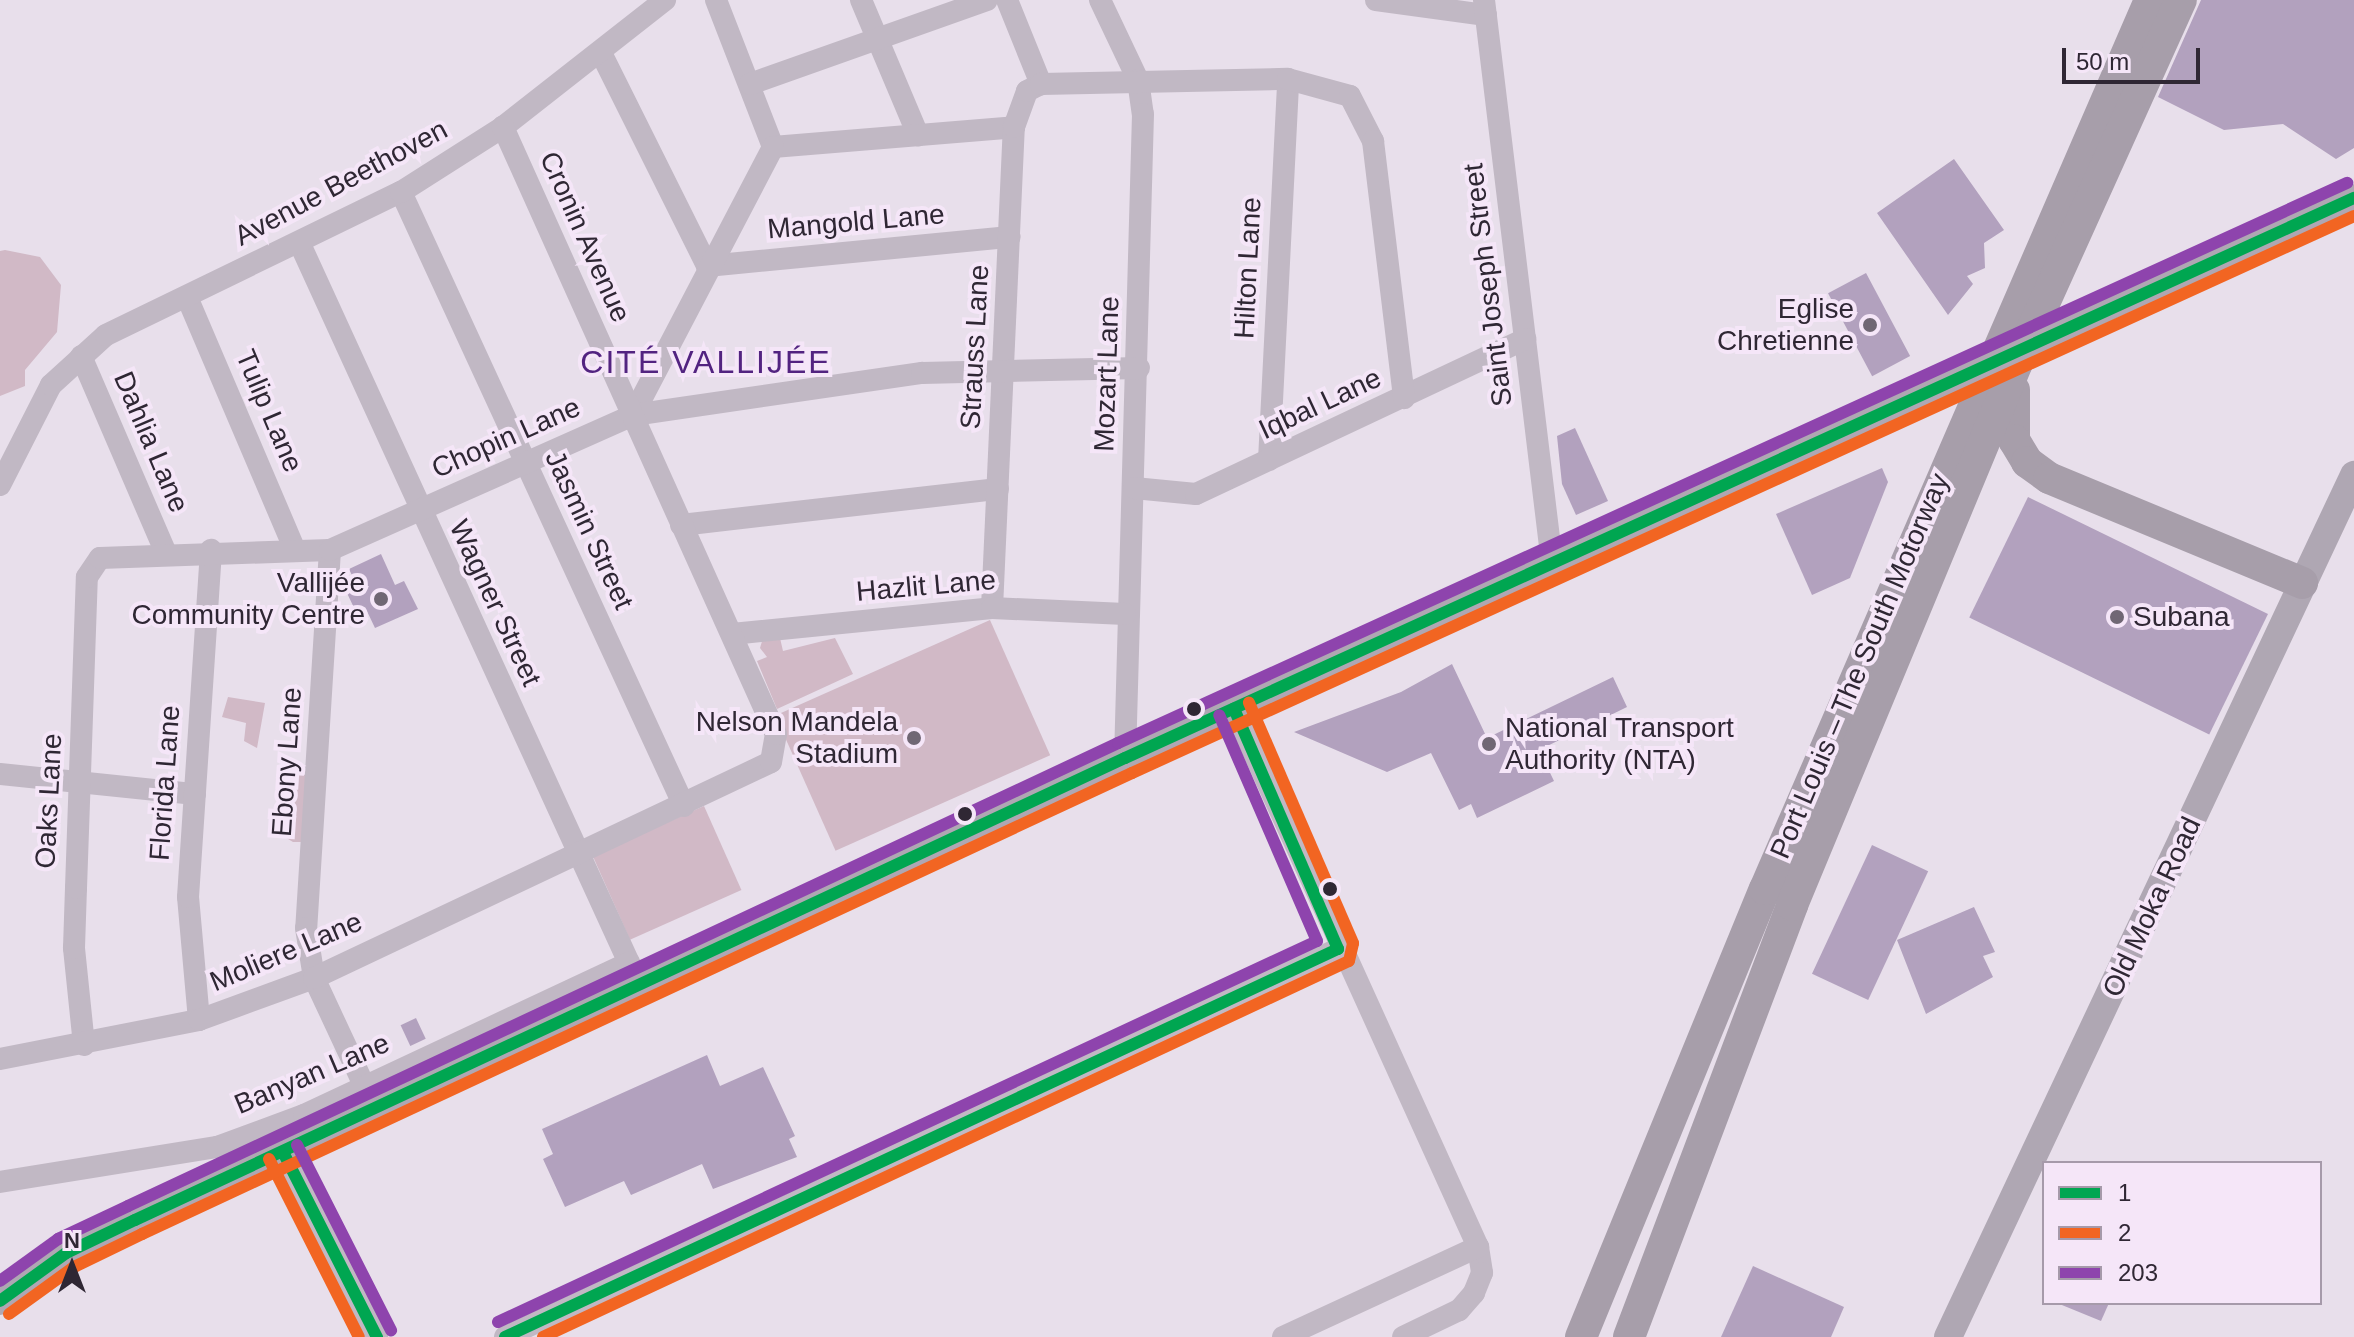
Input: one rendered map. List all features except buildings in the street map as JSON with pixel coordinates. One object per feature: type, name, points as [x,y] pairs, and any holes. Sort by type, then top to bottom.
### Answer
[{"type":"highway","name":"Port Louis – The South Motorway","points":[[1581,1337],[1765,889],[2150,0]]},
{"type":"highway","name":"Port Louis – The South Motorway","points":[[1629,1337],[1792,905],[2017,363],[2181,0]]},
{"type":"highway","points":[[2017,363],[2010,418],[2027,462],[2049,478],[2302,583]]},
{"type":"main road","points":[[0,1301],[66,1253],[283,1152],[635,975],[1234,709],[1941,387],[2105,308],[2354,198]]},
{"type":"main road","name":"Old Moka Road","points":[[1948,1337],[2354,475]]},
{"type":"street","name":"Avenue Beethoven","points":[[0,485],[51,385],[106,335],[300,244],[401,192],[503,127],[665,0]]},
{"type":"street","points":[[633,415],[707,266],[773,147],[716,0]]},
{"type":"street","points":[[861,0],[918,135]]},
{"type":"street","points":[[750,84],[987,0]]},
{"type":"street","points":[[1007,0],[1034,88],[1138,80],[1288,79],[1350,96],[1373,141],[1404,398]]},
{"type":"street","name":"Mozart Lane","points":[[1100,0],[1138,80],[1143,114],[1139,368],[1125,614],[1125,758]]},
{"type":"street","points":[[1376,0],[1485,8]]},
{"type":"street","name":"Saint Joseph Street","points":[[1485,8],[1552,563]]},
{"type":"street","points":[[601,53],[707,266]]},
{"type":"street","name":"Hilton Lane","points":[[1269,460],[1288,79]]},
{"type":"street","name":"Strauss Lane","points":[[992,608],[1014,127],[1034,88]]},
{"type":"street","name":"Cronin Avenue","points":[[503,127],[732,634],[777,748],[771,762],[751,776],[684,806]]},
{"type":"street","points":[[773,147],[1014,127]]},
{"type":"street","name":"Jasmin Street","points":[[401,192],[684,806]]},
{"type":"street","name":"Mangold Lane","points":[[707,266],[1010,237]]},
{"type":"street","name":"Wagner Street","points":[[300,244],[418,511],[635,975]]},
{"type":"street","name":"Tulip Lane","points":[[187,297],[295,550]]},
{"type":"street","name":"Iqbal Lane","points":[[1134,488],[1196,494],[1525,339]]},
{"type":"street","name":"Dahlia Lane","points":[[81,356],[165,551]]},
{"type":"street","name":"Chopin Lane","points":[[97,562],[113,553],[330,550],[523,461],[633,415],[1005,367],[1139,368]]},
{"type":"street","points":[[681,525],[998,489]]},
{"type":"street","name":"Florida Lane","points":[[199,1020],[188,897],[211,550]]},
{"type":"street","name":"Ebony Lane","points":[[330,550],[306,928],[314,978],[364,1085]]},
{"type":"street","name":"Oaks Lane","points":[[84,1045],[74,948],[87,577],[97,562]]},
{"type":"street","name":"Hazlit Lane","points":[[732,634],[992,608],[1125,614]]},
{"type":"street","points":[[1234,709],[1338,949],[1478,1247],[1482,1273],[1474,1293],[1459,1310],[1403,1337]]},
{"type":"street","points":[[0,774],[195,794]]},
{"type":"street","name":"Moliere Lane","points":[[0,1059],[84,1045],[199,1020],[314,978],[684,806]]},
{"type":"street","points":[[505,1337],[1338,949]]},
{"type":"street","name":"Banyan Lane","points":[[0,1182],[217,1147],[635,975]]},
{"type":"street","points":[[283,1152],[377,1337]]},
{"type":"street","points":[[1283,1337],[1478,1247]]},
{"type":"shaded area","points":[[0,251],[40,257],[61,285],[57,332],[25,370],[25,386],[0,396]]},
{"type":"shaded area","name":"Nelson Mandela Stadium","points":[[990,620],[1050,755],[836,851],[775,716]]},
{"type":"shaded area","points":[[763,638],[780,638],[783,651],[835,638],[853,674],[777,709],[757,661],[767,657],[760,648]]},
{"type":"shaded area","points":[[228,697],[265,703],[257,748],[244,741],[246,723],[222,717]]},
{"type":"shaded area","points":[[299,774],[306,775],[307,808],[301,842],[293,842],[278,833],[291,814],[288,797]]},
{"type":"shaded area","points":[[704,806],[741,890],[630,940],[593,856]]},
{"type":"transit line","name":"203","points":[[0,1281],[58,1239],[128,1206],[1118,743],[2347,183]]},
{"type":"transit line","name":"1","points":[[0,1301],[66,1253],[135,1220],[1125,758],[2354,198]]},
{"type":"transit line","name":"2","points":[[9,1314],[74,1267],[142,1234],[1132,773],[2354,216]]},
{"type":"transit line","name":"2","points":[[543,1337],[1349,961],[1353,943],[1249,703]]},
{"type":"transit line","name":"1","points":[[505,1337],[1338,949],[1234,709]]},
{"type":"transit line","name":"203","points":[[498,1322],[1317,941],[1219,715]]},
{"type":"transit line","name":"203","points":[[297,1145],[391,1330]]},
{"type":"transit line","name":"1","points":[[283,1152],[377,1337]]},
{"type":"transit line","name":"2","points":[[269,1159],[359,1337]]},
{"type":"place","name":"Eglise Chretienne","points":[[1870,325]]},
{"type":"place","name":"Vallijée Community Centre","points":[[381,599]]},
{"type":"place","name":"Subana","points":[[2117,617]]},
{"type":"place","name":"Nelson Mandela Stadium","points":[[914,738]]},
{"type":"place","name":"National Transport Authority (NTA)","points":[[1489,744]]},
{"type":"district","name":"CITÉ VALLIJÉE","points":[[706,362]]}]
